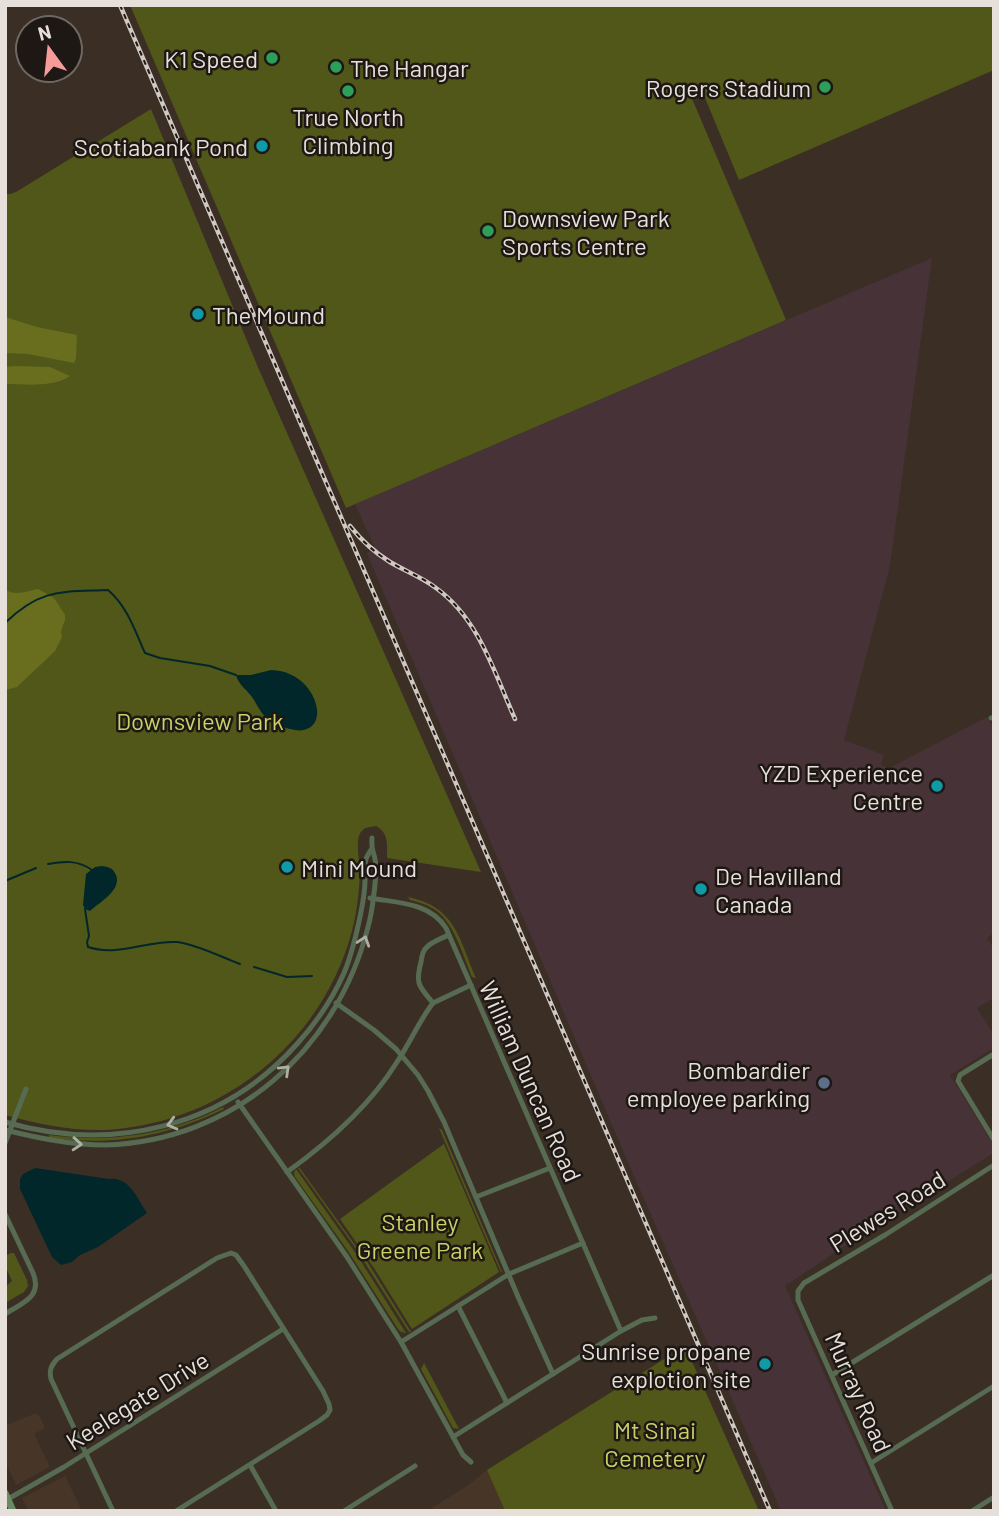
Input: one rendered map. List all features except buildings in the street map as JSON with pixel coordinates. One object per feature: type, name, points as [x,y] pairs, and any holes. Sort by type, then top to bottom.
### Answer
[{"type":"main road","points":[[7,1496],[13,1511]]},
{"type":"street","points":[[5,1122],[64,1134],[131,1133],[183,1121],[235,1096],[257,1081],[279,1063],[310,1030],[345,971],[354,942],[363,897],[366,859],[371,850],[372,838]]},
{"type":"street","points":[[8,1131],[64,1143],[130,1143],[187,1130],[240,1105],[264,1089],[286,1071],[313,1040],[338,1004],[351,978],[368,926],[373,899],[375,859],[371,850]]},
{"type":"street","name":"William Duncan Road","points":[[363,897],[421,907],[442,922],[621,1331]]},
{"type":"street","points":[[433,1003],[417,978],[426,947],[449,935]]},
{"type":"street","points":[[286,1172],[323,1145],[351,1119],[385,1080],[433,1003],[471,985]]},
{"type":"street","points":[[330,1000],[374,1030],[401,1055],[422,1081],[477,1197],[553,1374]]},
{"type":"street","points":[[994,1054],[958,1078],[959,1085],[994,1140]]},
{"type":"street","points":[[5,1143],[26,1089]]},
{"type":"street","points":[[235,1096],[347,1257],[401,1342],[463,1455],[471,1462]]},
{"type":"street","name":"Plewes Road","points":[[800,1287],[994,1165]]},
{"type":"street","points":[[477,1197],[550,1168]]},
{"type":"street","points":[[5,1214],[36,1283],[35,1293],[31,1297],[5,1314]]},
{"type":"street","points":[[401,1342],[509,1275],[583,1243]]},
{"type":"street","points":[[113,1511],[51,1379],[52,1364],[217,1258],[231,1253],[236,1255],[283,1329],[327,1399],[330,1410],[319,1421],[176,1511]]},
{"type":"street","points":[[832,1376],[994,1275]]},
{"type":"street","name":"Murray Road","points":[[800,1287],[798,1300],[892,1511]]},
{"type":"street","points":[[458,1306],[507,1403]]},
{"type":"street","points":[[453,1437],[621,1331],[642,1320],[655,1318]]},
{"type":"street","name":"Keelegate Drive","points":[[7,1496],[87,1453],[283,1329]]},
{"type":"street","points":[[872,1463],[994,1386]]},
{"type":"street","points":[[250,1465],[276,1511]]},
{"type":"street","points":[[344,1511],[415,1466]]},
{"type":"street","points":[[972,1511],[994,1497]]},
{"type":"shaded area","points":[[932,258],[890,566],[844,740],[884,755],[881,765],[889,768],[987,717],[994,728],[994,933],[987,938],[994,949],[994,998],[977,1008],[994,1035],[994,1048],[950,1075],[994,1146],[994,1153],[864,1233],[785,1286],[886,1511],[781,1511],[367,554],[374,546],[355,504]]},
{"type":"shaded area","points":[[36,1413],[45,1428],[34,1434],[50,1467],[16,1485],[5,1461],[5,1426]]},
{"type":"shaded area","points":[[487,1470],[505,1511],[427,1511],[467,1486]]},
{"type":"shaded area","points":[[65,1476],[82,1511],[28,1511],[22,1498]]},
{"type":"green space","name":"Downsview Park Sports Centre","points":[[130,5],[994,5],[994,70],[739,180],[703,93],[685,82],[786,320],[346,508]]},
{"type":"green space","name":"Downsview Park","points":[[151,109],[257,365],[481,872],[387,858],[383,832],[376,826],[365,828],[358,840],[360,880],[352,931],[337,972],[317,1009],[291,1042],[260,1071],[226,1094],[188,1112],[147,1124],[105,1130],[80,1129],[5,1115],[5,194],[16,192]]},
{"type":"green space","points":[[5,317],[77,335],[74,363],[28,354],[5,353]]},
{"type":"green space","points":[[5,367],[50,367],[70,376],[47,384],[5,384]]},
{"type":"green space","points":[[5,589],[17,593],[38,589],[54,598],[65,615],[65,620],[62,637],[55,651],[17,687],[5,690]]},
{"type":"green space","points":[[408,897],[436,908],[446,917],[460,938],[476,978],[472,977],[446,920],[432,908]]},
{"type":"green space","points":[[223,1107],[224,1109],[202,1119],[139,1137],[95,1141],[49,1138],[49,1135],[94,1138],[139,1134],[182,1124]]},
{"type":"green space","points":[[439,1128],[442,1130],[502,1272],[492,1252]]},
{"type":"green space","name":"Stanley Greene Park","points":[[444,1144],[499,1272],[412,1329],[340,1219]]},
{"type":"green space","points":[[299,1167],[368,1263],[411,1332],[409,1332]]},
{"type":"green space","points":[[296,1169],[357,1255],[406,1333],[398,1329],[348,1251],[295,1177]]},
{"type":"green space","points":[[14,1253],[28,1286],[24,1292],[5,1303],[5,1287],[12,1281],[7,1270],[5,1271],[5,1256]]},
{"type":"green space","name":"Mt Sinai Cemetery","points":[[685,1346],[759,1511],[505,1511],[487,1470]]},
{"type":"green space","points":[[424,1363],[459,1429],[453,1428],[421,1369]]},
{"type":"water","points":[[271,670],[288,673],[301,681],[311,692],[317,716],[313,725],[304,730],[290,729],[272,722],[261,712],[236,675],[251,675]]},
{"type":"water","points":[[102,866],[114,871],[116,886],[90,911],[83,905],[86,874],[95,867]]},
{"type":"water","points":[[35,1168],[122,1181],[132,1189],[147,1213],[98,1247],[72,1262],[61,1265],[52,1257],[20,1189],[23,1174]]},
{"type":"waterway","points":[[5,623],[30,603],[53,594],[108,590],[125,611],[145,653],[210,666],[236,675]]},
{"type":"waterway","points":[[48,864],[71,862],[92,870]]},
{"type":"waterway","points":[[5,881],[36,868]]},
{"type":"waterway","points":[[85,909],[88,947],[110,950],[177,942],[240,964]]},
{"type":"waterway","points":[[254,967],[287,977],[312,976]]},
{"type":"railway","points":[[120,5],[770,1511]]},
{"type":"railway","points":[[350,526],[379,554],[431,584],[464,615],[484,647],[515,719]]},
{"type":"place","name":"K1 Speed","points":[[272,58]]},
{"type":"place","name":"The Hangar","points":[[336,67]]},
{"type":"place","name":"Rogers Stadium","points":[[825,87]]},
{"type":"place","name":"True North Climbing","points":[[348,91]]},
{"type":"place","name":"Scotiabank Pond","points":[[262,146]]},
{"type":"place","name":"Downsview Park Sports Centre","points":[[488,231]]},
{"type":"place","name":"The Mound","points":[[198,314]]},
{"type":"place","name":"YZD Experience Centre","points":[[937,786]]},
{"type":"place","name":"Mini Mound","points":[[287,867]]},
{"type":"place","name":"De Havilland Canada","points":[[701,889]]},
{"type":"place","name":"Bombardier employee parking","points":[[824,1083]]},
{"type":"place","name":"Sunrise propane explotion site","points":[[765,1364]]}]
